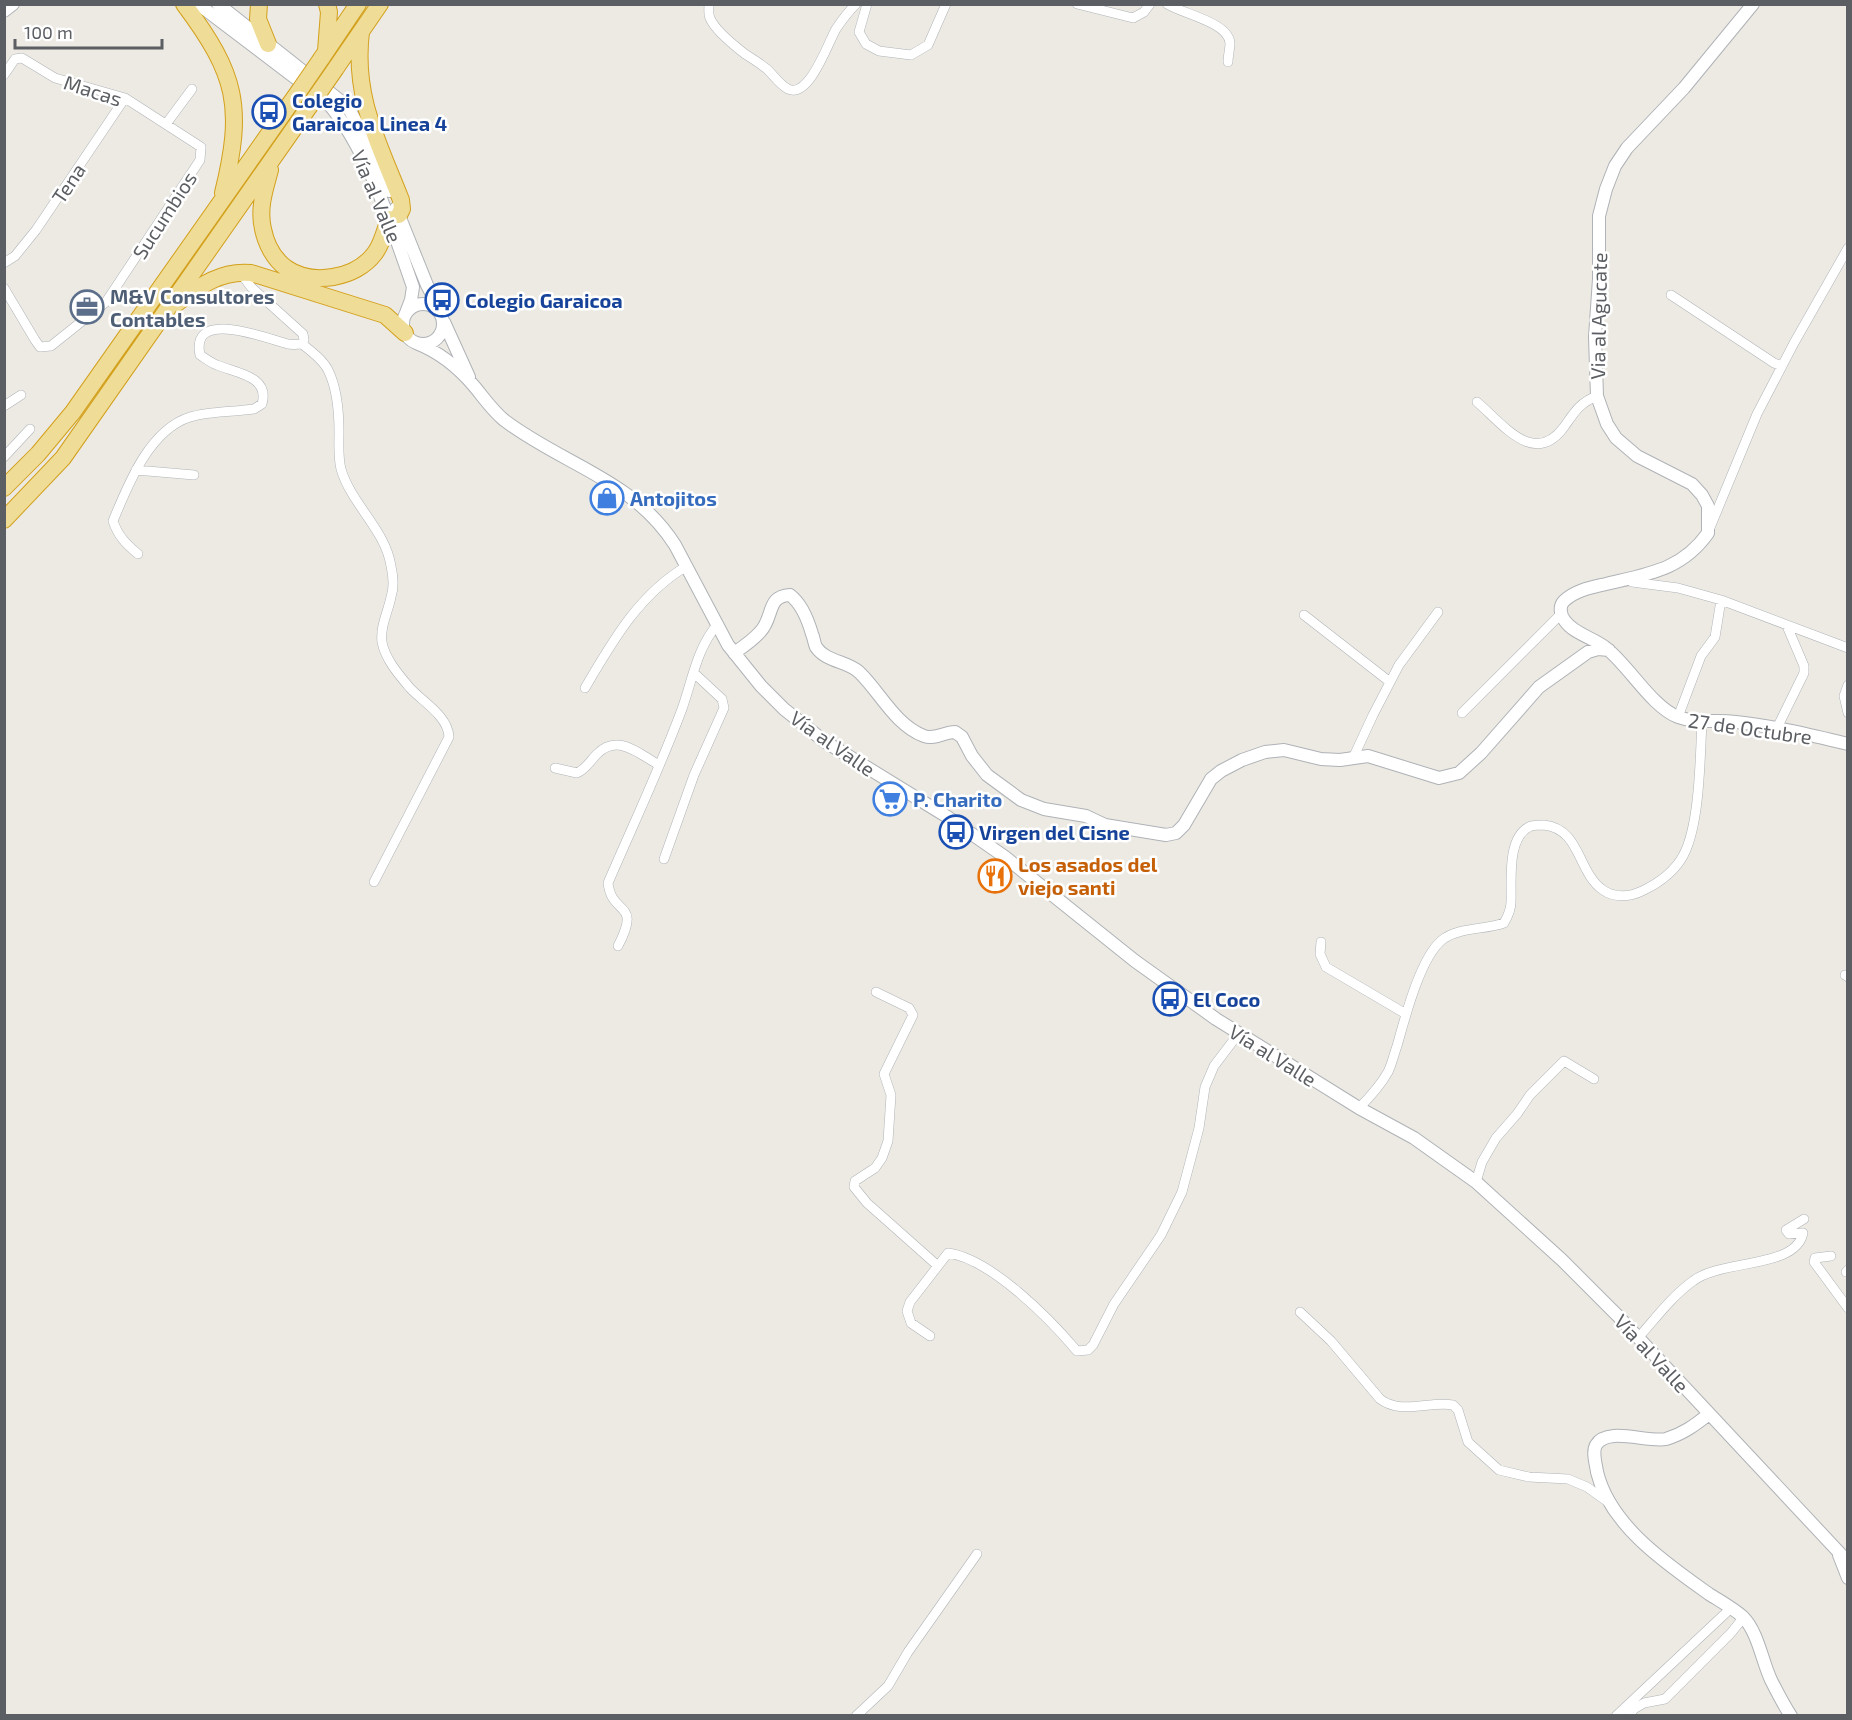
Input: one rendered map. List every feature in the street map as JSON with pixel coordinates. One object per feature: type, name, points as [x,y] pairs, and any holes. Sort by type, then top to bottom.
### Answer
[{"type":"highway","points":[[184,4],[220,57],[235,106],[233,149],[220,203]]},
{"type":"highway","points":[[259,4],[258,19],[268,44]]},
{"type":"highway","points":[[324,55],[329,12],[327,4]]},
{"type":"highway","points":[[4,488],[43,449],[73,412],[358,4]]},
{"type":"highway","points":[[4,519],[63,458],[380,4]]},
{"type":"highway","points":[[272,158],[262,203],[263,229],[271,252],[277,260],[293,272],[316,278],[349,273],[367,262],[379,246],[394,217],[402,208],[361,89],[359,50],[361,32]]},
{"type":"highway","points":[[164,313],[213,279],[240,272],[261,276],[385,315],[411,338]]},
{"type":"main road","points":[[4,11],[14,4]]},
{"type":"main road","name":"Vía al Valle","points":[[198,4],[327,102],[341,117],[394,217],[472,384],[490,407],[521,432],[623,490],[668,534],[734,653],[761,686],[806,728],[824,741],[966,829],[1005,856],[1144,968],[1188,1000],[1359,1108],[1414,1138],[1476,1182],[1562,1260],[1843,1558]]},
{"type":"main road","name":"Vía al Valle","points":[[218,4],[348,107],[369,146],[394,217],[413,287],[406,313]]},
{"type":"main road","name":"Via al Agucate","points":[[1708,533],[1708,506],[1702,495],[1692,484],[1637,456],[1616,438],[1607,424],[1596,396],[1595,337],[1599,279],[1599,216],[1615,166],[1627,148],[1684,88],[1753,4]]},
{"type":"main road","points":[[411,338],[427,344],[443,331],[442,317],[433,306],[415,305],[406,313],[403,323],[411,338],[441,355],[472,384]]},
{"type":"main road","points":[[1609,650],[1570,626],[1561,614],[1560,606],[1565,600],[1592,587],[1638,577],[1676,564],[1691,553],[1708,533]]},
{"type":"main road","points":[[734,653],[765,626],[775,600],[781,595],[790,595],[800,603],[816,646],[826,656],[856,670],[872,685],[892,711],[912,729],[934,738],[948,732],[955,732],[962,736],[972,756],[987,775],[1021,800],[1044,809],[1086,816],[1105,825],[1166,835],[1176,832],[1192,813],[1211,779],[1232,766],[1265,752],[1284,750],[1321,759],[1340,760],[1354,756],[1368,756],[1439,778],[1459,773],[1481,753],[1539,687],[1588,652],[1609,650]]},
{"type":"main road","name":"27 de Octubre","points":[[1609,650],[1665,710],[1678,717],[1702,721],[1724,720],[1777,728],[1848,744]]},
{"type":"main road","points":[[1709,1414],[1685,1432],[1664,1439],[1644,1439],[1621,1435],[1605,1438],[1596,1445],[1594,1456],[1598,1475],[1612,1505],[1632,1532],[1658,1557],[1743,1618],[1754,1636],[1771,1679],[1791,1716]]},
{"type":"main road","points":[[1843,1558],[1848,1578]]},
{"type":"street","points":[[709,4],[709,16],[713,23],[738,48],[768,70],[786,88],[792,90],[799,90],[805,85],[847,12],[856,4]]},
{"type":"street","points":[[867,4],[859,32],[866,44],[879,51],[911,55],[928,45],[946,4]]},
{"type":"street","points":[[1077,4],[1133,18],[1144,12],[1150,4]]},
{"type":"street","points":[[1167,4],[1218,26],[1226,33],[1230,42],[1228,62]]},
{"type":"street","name":"Macas","points":[[4,75],[15,59],[22,58],[55,78],[125,98],[201,147]]},
{"type":"street","points":[[166,124],[192,89]]},
{"type":"street","name":"Tena","points":[[4,262],[15,256],[36,230],[125,98]]},
{"type":"street","name":"Sucumbios","points":[[4,288],[40,347],[51,346],[106,302],[200,160],[201,147]]},
{"type":"street","points":[[1708,533],[1757,414],[1848,248]]},
{"type":"street","points":[[240,272],[251,287],[303,333],[302,344]]},
{"type":"street","points":[[1671,294],[1774,363],[1782,366]]},
{"type":"street","points":[[138,554],[125,543],[113,521],[143,457],[156,441],[175,424],[189,417],[254,409],[262,404],[265,395],[262,387],[251,377],[214,364],[200,355],[198,344],[200,338],[216,330],[240,330],[291,345],[302,344],[327,368],[333,384],[339,419],[341,468],[350,490],[380,536],[391,563],[392,596],[382,628],[382,642],[389,660],[411,689],[428,704],[448,730],[449,737],[374,882]]},
{"type":"street","points":[[4,406],[21,395]]},
{"type":"street","points":[[1477,402],[1513,434],[1527,443],[1535,444],[1544,443],[1552,438],[1563,429],[1578,406],[1596,396]]},
{"type":"street","points":[[4,457],[30,429]]},
{"type":"street","points":[[136,470],[194,475]]},
{"type":"street","points":[[585,688],[615,637],[646,597],[687,566]]},
{"type":"street","points":[[1611,582],[1640,581],[1678,588],[1721,600],[1848,648]]},
{"type":"street","points":[[1678,717],[1701,656],[1715,637],[1721,600]]},
{"type":"street","points":[[1354,756],[1399,665],[1438,612]]},
{"type":"street","points":[[1462,713],[1561,614]]},
{"type":"street","points":[[1304,615],[1390,682]]},
{"type":"street","points":[[618,946],[628,920],[625,910],[610,894],[608,883],[659,765],[708,635],[717,625]]},
{"type":"street","points":[[1777,728],[1804,673],[1804,666],[1787,626]]},
{"type":"street","points":[[664,859],[694,776],[724,708],[722,699],[694,673]]},
{"type":"street","points":[[1848,685],[1844,696],[1848,713]]},
{"type":"street","points":[[1359,1108],[1389,1071],[1421,972],[1431,953],[1442,940],[1463,931],[1493,927],[1504,923],[1511,903],[1513,852],[1523,832],[1530,826],[1558,828],[1576,848],[1590,878],[1604,891],[1620,896],[1636,894],[1651,887],[1668,874],[1683,857],[1690,835],[1697,796],[1702,721]]},
{"type":"street","points":[[555,768],[577,773],[584,770],[603,748],[610,744],[626,746],[659,765]]},
{"type":"street","points":[[1322,942],[1320,954],[1326,967],[1407,1014]]},
{"type":"street","points":[[876,992],[909,1008],[913,1015],[884,1074],[891,1095],[888,1141],[882,1158],[875,1168],[855,1181],[854,1187],[867,1203],[938,1266]]},
{"type":"street","points":[[930,1336],[911,1323],[907,1311],[910,1302],[948,1253],[959,1254],[1006,1282],[1035,1307],[1077,1351],[1088,1350],[1093,1345],[1114,1304],[1161,1235],[1182,1192],[1199,1128],[1205,1087],[1214,1066],[1239,1033]]},
{"type":"street","points":[[1476,1182],[1482,1162],[1496,1138],[1530,1095],[1564,1061],[1594,1079]]},
{"type":"street","points":[[1638,1338],[1694,1280],[1721,1268],[1777,1257],[1790,1252],[1803,1233],[1789,1234],[1786,1230],[1804,1219]]},
{"type":"street","points":[[1831,1256],[1815,1258],[1814,1262],[1848,1308]]},
{"type":"street","points":[[1300,1312],[1331,1341],[1380,1399],[1388,1405],[1399,1407],[1445,1403],[1454,1405],[1458,1410],[1468,1442],[1499,1470],[1529,1477],[1568,1479],[1587,1486],[1612,1505]]},
{"type":"street","points":[[856,1716],[888,1686],[977,1554]]},
{"type":"street","points":[[1616,1716],[1730,1609]]},
{"type":"street","points":[[1629,1716],[1634,1709],[1644,1703],[1665,1699],[1731,1634],[1743,1618]]},
{"type":"place","name":"Colegio Garaicoa Linea 4","points":[[269,112]]},
{"type":"place","name":"Colegio Garaicoa","points":[[442,300]]},
{"type":"place","name":"M&V Consultores Contables","points":[[87,307]]},
{"type":"place","name":"Antojitos","points":[[607,498]]},
{"type":"place","name":"P. Charito","points":[[890,799]]},
{"type":"place","name":"Virgen del Cisne","points":[[956,832]]},
{"type":"place","name":"Los asados del viejo santi","points":[[995,876]]},
{"type":"place","name":"El Coco","points":[[1170,999]]}]
